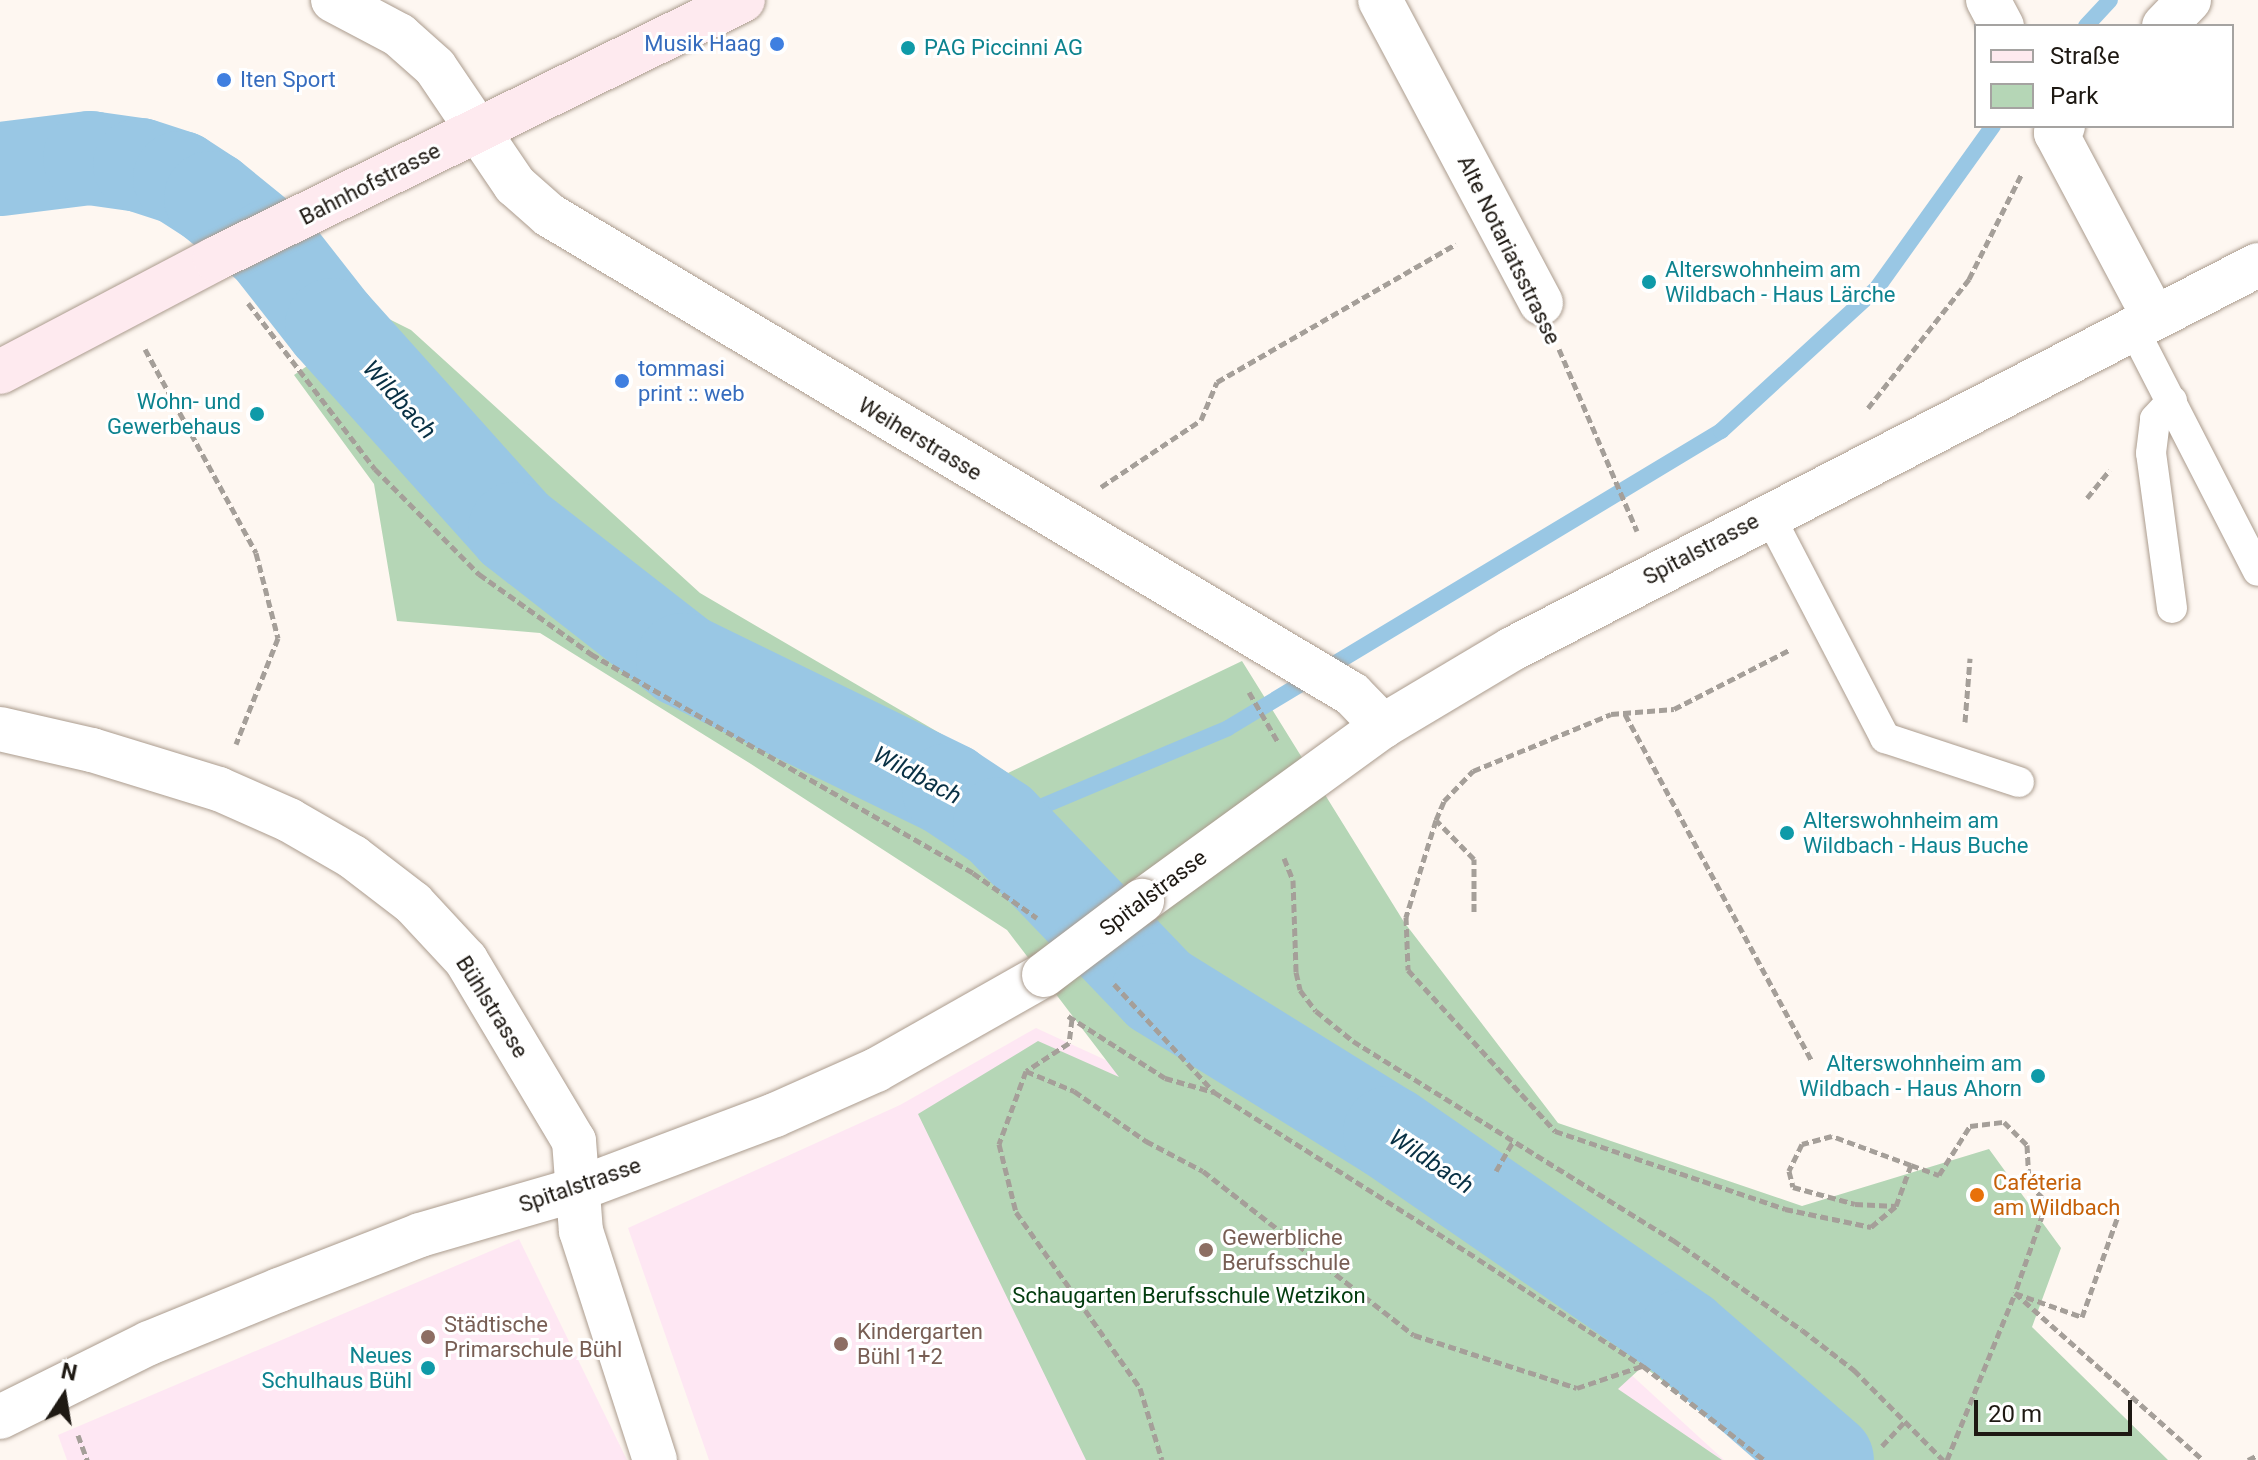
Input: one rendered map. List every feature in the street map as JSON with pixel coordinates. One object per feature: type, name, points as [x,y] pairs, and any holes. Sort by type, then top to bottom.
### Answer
[{"type":"main road","name":"Bahnhofstrasse","points":[[0,372],[121,306],[743,0]]},
{"type":"street","name":"Weiherstrasse","points":[[333,0],[399,35],[435,67],[515,185],[549,215],[1053,519],[1352,694],[1383,726]]},
{"type":"street","name":"Alte Notariatsstrasse","points":[[1380,0],[1541,303]]},
{"type":"street","points":[[1988,0],[2001,24]]},
{"type":"street","points":[[2166,24],[2189,0]]},
{"type":"street","points":[[2057,128],[2144,322]]},
{"type":"street","name":"Spitalstrasse","points":[[0,1417],[149,1343],[307,1279],[420,1235],[578,1189],[775,1115],[1053,993],[1142,901],[1383,726],[1512,649],[1768,513],[2258,265]]},
{"type":"street","name":"Bühlstrasse","points":[[0,729],[92,750],[219,789],[289,820],[353,857],[413,903],[455,949],[574,1141],[581,1231],[655,1460]]},
{"type":"lane","points":[[2144,322],[2172,401],[2258,571]]},
{"type":"lane","points":[[2172,401],[2155,419],[2151,453],[2172,608]]},
{"type":"lane","points":[[1768,513],[1885,738],[2019,782]]},
{"type":"path","points":[[1862,416],[1969,279],[2015,181],[2057,128]]},
{"type":"path","points":[[1053,519],[1201,420],[1217,382],[1497,220]]},
{"type":"path","points":[[248,303],[375,469],[479,574],[591,654],[973,873],[1051,929]]},
{"type":"path","name":"Alte Notariatsstrasse","points":[[1541,303],[1595,442],[1628,506]]},
{"type":"path","points":[[121,306],[256,553],[278,638],[219,789]]},
{"type":"path","points":[[1828,630],[1674,709],[1611,714],[1473,771],[1444,801],[1436,820],[1406,917],[1408,970],[1555,1131],[1785,1209],[1871,1227],[1896,1206],[1911,1165]]},
{"type":"path","points":[[1966,705],[1970,658]]},
{"type":"path","points":[[1246,685],[1279,743]]},
{"type":"path","points":[[1625,714],[1811,1060]]},
{"type":"path","points":[[1436,820],[1474,859],[1474,912]]},
{"type":"path","points":[[1280,851],[1293,880],[1296,972],[1300,990],[1316,1011],[1353,1041],[1673,1240],[1802,1330],[1854,1370],[1945,1460],[2015,1293],[2047,1202],[2029,1184],[2027,1145],[2004,1122],[1970,1126],[1939,1175],[1832,1136],[1802,1144],[1789,1171],[1793,1187],[1855,1204],[1896,1206]]},
{"type":"path","points":[[1109,980],[1214,1092],[1643,1366],[1764,1460]]},
{"type":"path","points":[[1053,993],[1072,1019],[1165,1078],[1214,1092]]},
{"type":"path","points":[[1072,1019],[1069,1043],[1026,1071],[999,1144],[1016,1212],[1140,1388],[1162,1460]]},
{"type":"path","points":[[1026,1071],[1074,1091],[1146,1141],[1203,1171],[1414,1335],[1577,1388],[1643,1366]]},
{"type":"path","points":[[1496,1171],[1513,1142]]},
{"type":"path","points":[[2015,1293],[2082,1317],[2118,1216]]},
{"type":"path","points":[[2015,1293],[2203,1460]]},
{"type":"path","points":[[1882,1446],[1904,1422]]},
{"type":"path","points":[[2248,1460],[2258,1455]]},
{"type":"shaded area","name":"Gewerbliche Berufsschule","points":[[1036,1028],[1260,1131],[1626,1370],[1724,1460],[709,1460],[628,1228],[900,1105]]},
{"type":"shaded area","name":"Städtische Primarschule Bühl","points":[[519,1239],[627,1460],[67,1460],[58,1435]]},
{"type":"green space","name":"Schaugarten Berufsschule Wetzikon","points":[[381,315],[411,330],[700,593],[1008,773],[1242,661],[1404,922],[1558,1123],[1802,1206],[1989,1149],[2061,1248],[2032,1327],[2168,1460],[1764,1460],[1643,1366],[1618,1389],[1722,1460],[1086,1460],[918,1114],[1038,1041],[1119,1077],[1007,930],[751,764],[540,633],[397,621],[374,484],[294,375]]},
{"type":"waterway","points":[[2088,24],[2110,0]]},
{"type":"waterway","points":[[1000,824],[1228,728],[1721,431],[1877,288],[1992,128]]},
{"type":"waterway","name":"Wildbach","points":[[0,169],[90,158],[140,165],[180,178],[211,198],[270,246],[332,325],[515,529],[683,660],[949,790],[1000,824],[1159,990],[1390,1133],[1684,1336],[1827,1460]]},
{"type":"place","name":"Musik Haag","points":[[777,44]]},
{"type":"place","name":"PAG Piccinni AG","points":[[908,48]]},
{"type":"place","name":"Iten Sport","points":[[224,80]]},
{"type":"place","name":"Alterswohnheim am Wildbach - Haus Lärche","points":[[1649,282]]},
{"type":"place","name":"tommasi print :: web","points":[[622,381]]},
{"type":"place","name":"Wohn- und Gewerbehaus","points":[[257,414]]},
{"type":"place","name":"Alterswohnheim am Wildbach - Haus Buche","points":[[1787,833]]},
{"type":"place","name":"Alterswohnheim am Wildbach - Haus Ahorn","points":[[2038,1076]]},
{"type":"place","name":"Caféteria am Wildbach","points":[[1977,1195]]},
{"type":"place","name":"Gewerbliche Berufsschule","points":[[1206,1250]]},
{"type":"place","name":"Städtische Primarschule Bühl","points":[[428,1337]]},
{"type":"place","name":"Kindergarten Bühl 1+2","points":[[841,1344]]},
{"type":"place","name":"Neues Schulhaus Bühl","points":[[428,1368]]}]
